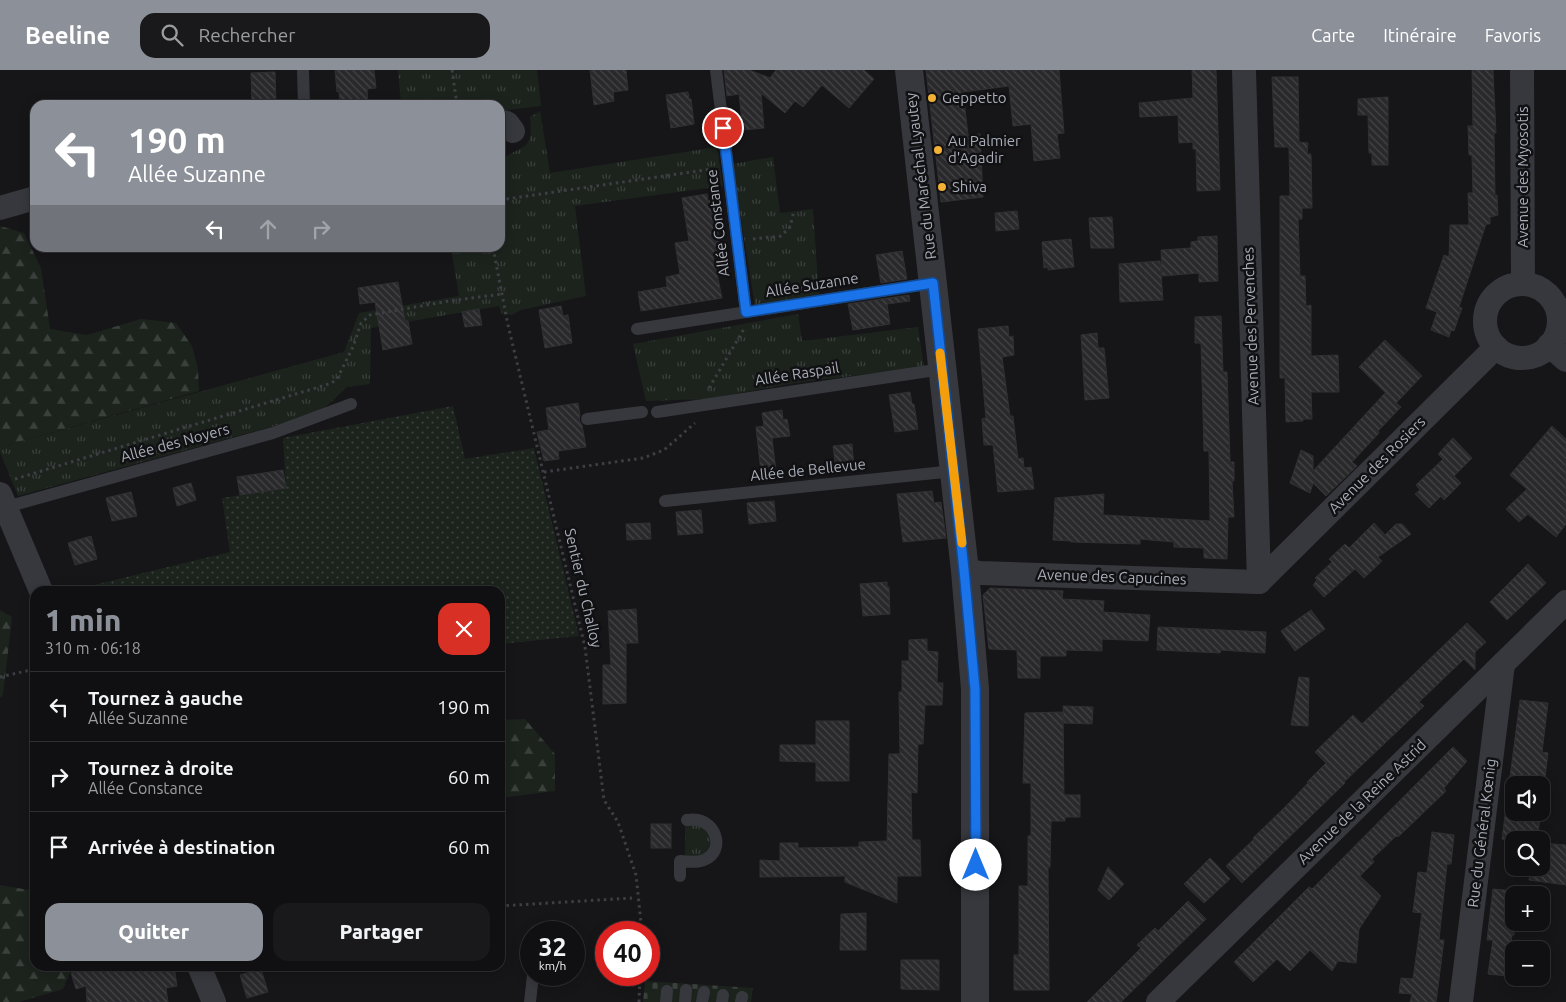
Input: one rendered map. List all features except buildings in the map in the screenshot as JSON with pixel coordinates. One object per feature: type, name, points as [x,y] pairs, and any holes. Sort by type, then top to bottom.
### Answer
[{"type":"street","name":"Rue du Maréchal Lyautey","points":[[909,70],[954,471],[975,689],[975,1002]]},
{"type":"street","name":"Avenue des Pervenches","points":[[1244,70],[1259,582]]},
{"type":"street","name":"Avenue des Myosotis","points":[[1522,70],[1523,284]]},
{"type":"street","points":[[0,208],[30,199]]},
{"type":"street","points":[[1523,284],[1535,287],[1547,294],[1555,305],[1559,320],[1557,333],[1558,353],[1538,354],[1522,358],[1509,356],[1496,347],[1488,337],[1485,321],[1487,309],[1495,295],[1505,288],[1523,284]]},
{"type":"street","name":"Avenue des Rosiers","points":[[1259,582],[1496,347]]},
{"type":"street","points":[[5,494],[39,586]]},
{"type":"street","name":"Avenue des Capucines","points":[[964,570],[980,573],[1259,582]]},
{"type":"street","name":"Avenue de la Reine Astrid","points":[[1158,1002],[1566,602]]},
{"type":"street","name":"Rue du Général Kœnig","points":[[1462,1002],[1503,664]]},
{"type":"street","points":[[201,971],[214,1002]]},
{"type":"lane","points":[[303,70],[304,100]]},
{"type":"lane","name":"Allée Constance","points":[[716,70],[736,240],[750,311]]},
{"type":"lane","name":"Allée Suzanne","points":[[637,329],[933,283]]},
{"type":"lane","name":"Allée Raspail","points":[[657,412],[942,369]]},
{"type":"lane","name":"Allée des Noyers","points":[[5,494],[273,433],[351,404]]},
{"type":"lane","points":[[587,419],[642,412]]},
{"type":"lane","name":"Allée de Bellevue","points":[[665,501],[954,471]]},
{"type":"lane","points":[[680,876],[680,861],[703,861],[711,856],[715,850],[716,834],[710,825],[704,821],[688,820]]},
{"type":"lane","points":[[530,1002],[532,986]]},
{"type":"path","points":[[452,70],[456,100]]},
{"type":"path","points":[[505,199],[727,166]]},
{"type":"path","points":[[736,240],[781,236],[790,227],[794,211]]},
{"type":"path","name":"Sentier du Challoy","points":[[494,252],[508,325],[585,647],[604,800],[618,822],[636,875],[641,921]]},
{"type":"path","points":[[5,494],[332,383],[338,377],[353,346],[361,323],[370,315],[449,300],[502,294]]},
{"type":"path","points":[[544,472],[643,458],[664,450],[696,422],[701,405],[750,311]]},
{"type":"path","points":[[0,677],[30,670]]},
{"type":"path","points":[[505,906],[632,898]]},
{"type":"path","points":[[639,1002],[640,986]]},
{"type":"green space","points":[[398,70],[537,70],[541,106],[505,110],[505,100],[401,100]]},
{"type":"green space","points":[[540,111],[550,173],[717,147],[723,186],[575,206],[586,296],[521,310],[512,315],[502,314],[499,306],[371,328],[370,384],[347,387],[314,415],[18,496],[0,452],[0,447],[344,352],[359,313],[459,296],[452,252],[505,252],[505,156],[522,148],[529,141],[531,135],[530,117]]},
{"type":"green space","points":[[773,157],[780,213],[813,209],[819,297],[755,306],[732,164]]},
{"type":"green space","points":[[0,226],[24,233],[30,245],[30,252],[33,252],[41,268],[50,329],[87,335],[141,319],[176,323],[192,346],[198,369],[199,391],[0,447]]},
{"type":"green space","points":[[798,314],[802,341],[918,327],[924,367],[795,383],[706,399],[646,401],[633,344]]},
{"type":"green space","points":[[453,406],[465,459],[534,448],[579,636],[505,643],[505,586],[90,586],[230,552],[222,498],[286,488],[283,438]]},
{"type":"green space","points":[[0,610],[12,617],[3,695],[0,698]]},
{"type":"green space","points":[[525,719],[555,754],[555,791],[505,797],[505,720]]},
{"type":"green space","points":[[699,823],[712,838],[707,855],[688,857],[685,855],[685,825]]},
{"type":"green space","points":[[0,885],[30,890],[30,971],[71,971],[63,989],[19,1002],[0,1002]]},
{"type":"green space","points":[[660,982],[753,988],[751,1002],[643,1002],[645,986],[660,986]]},
{"type":"slow traffic","points":[[940,353],[962,543]]},
{"type":"place","name":"Geppetto","points":[[932,98]]},
{"type":"place","name":"Au Palmier d'Agadir","points":[[938,150]]},
{"type":"place","name":"Shiva","points":[[942,187]]},
{"type":"route","points":[[723,128],[746,312],[933,283],[975,689],[976,865]]}]
